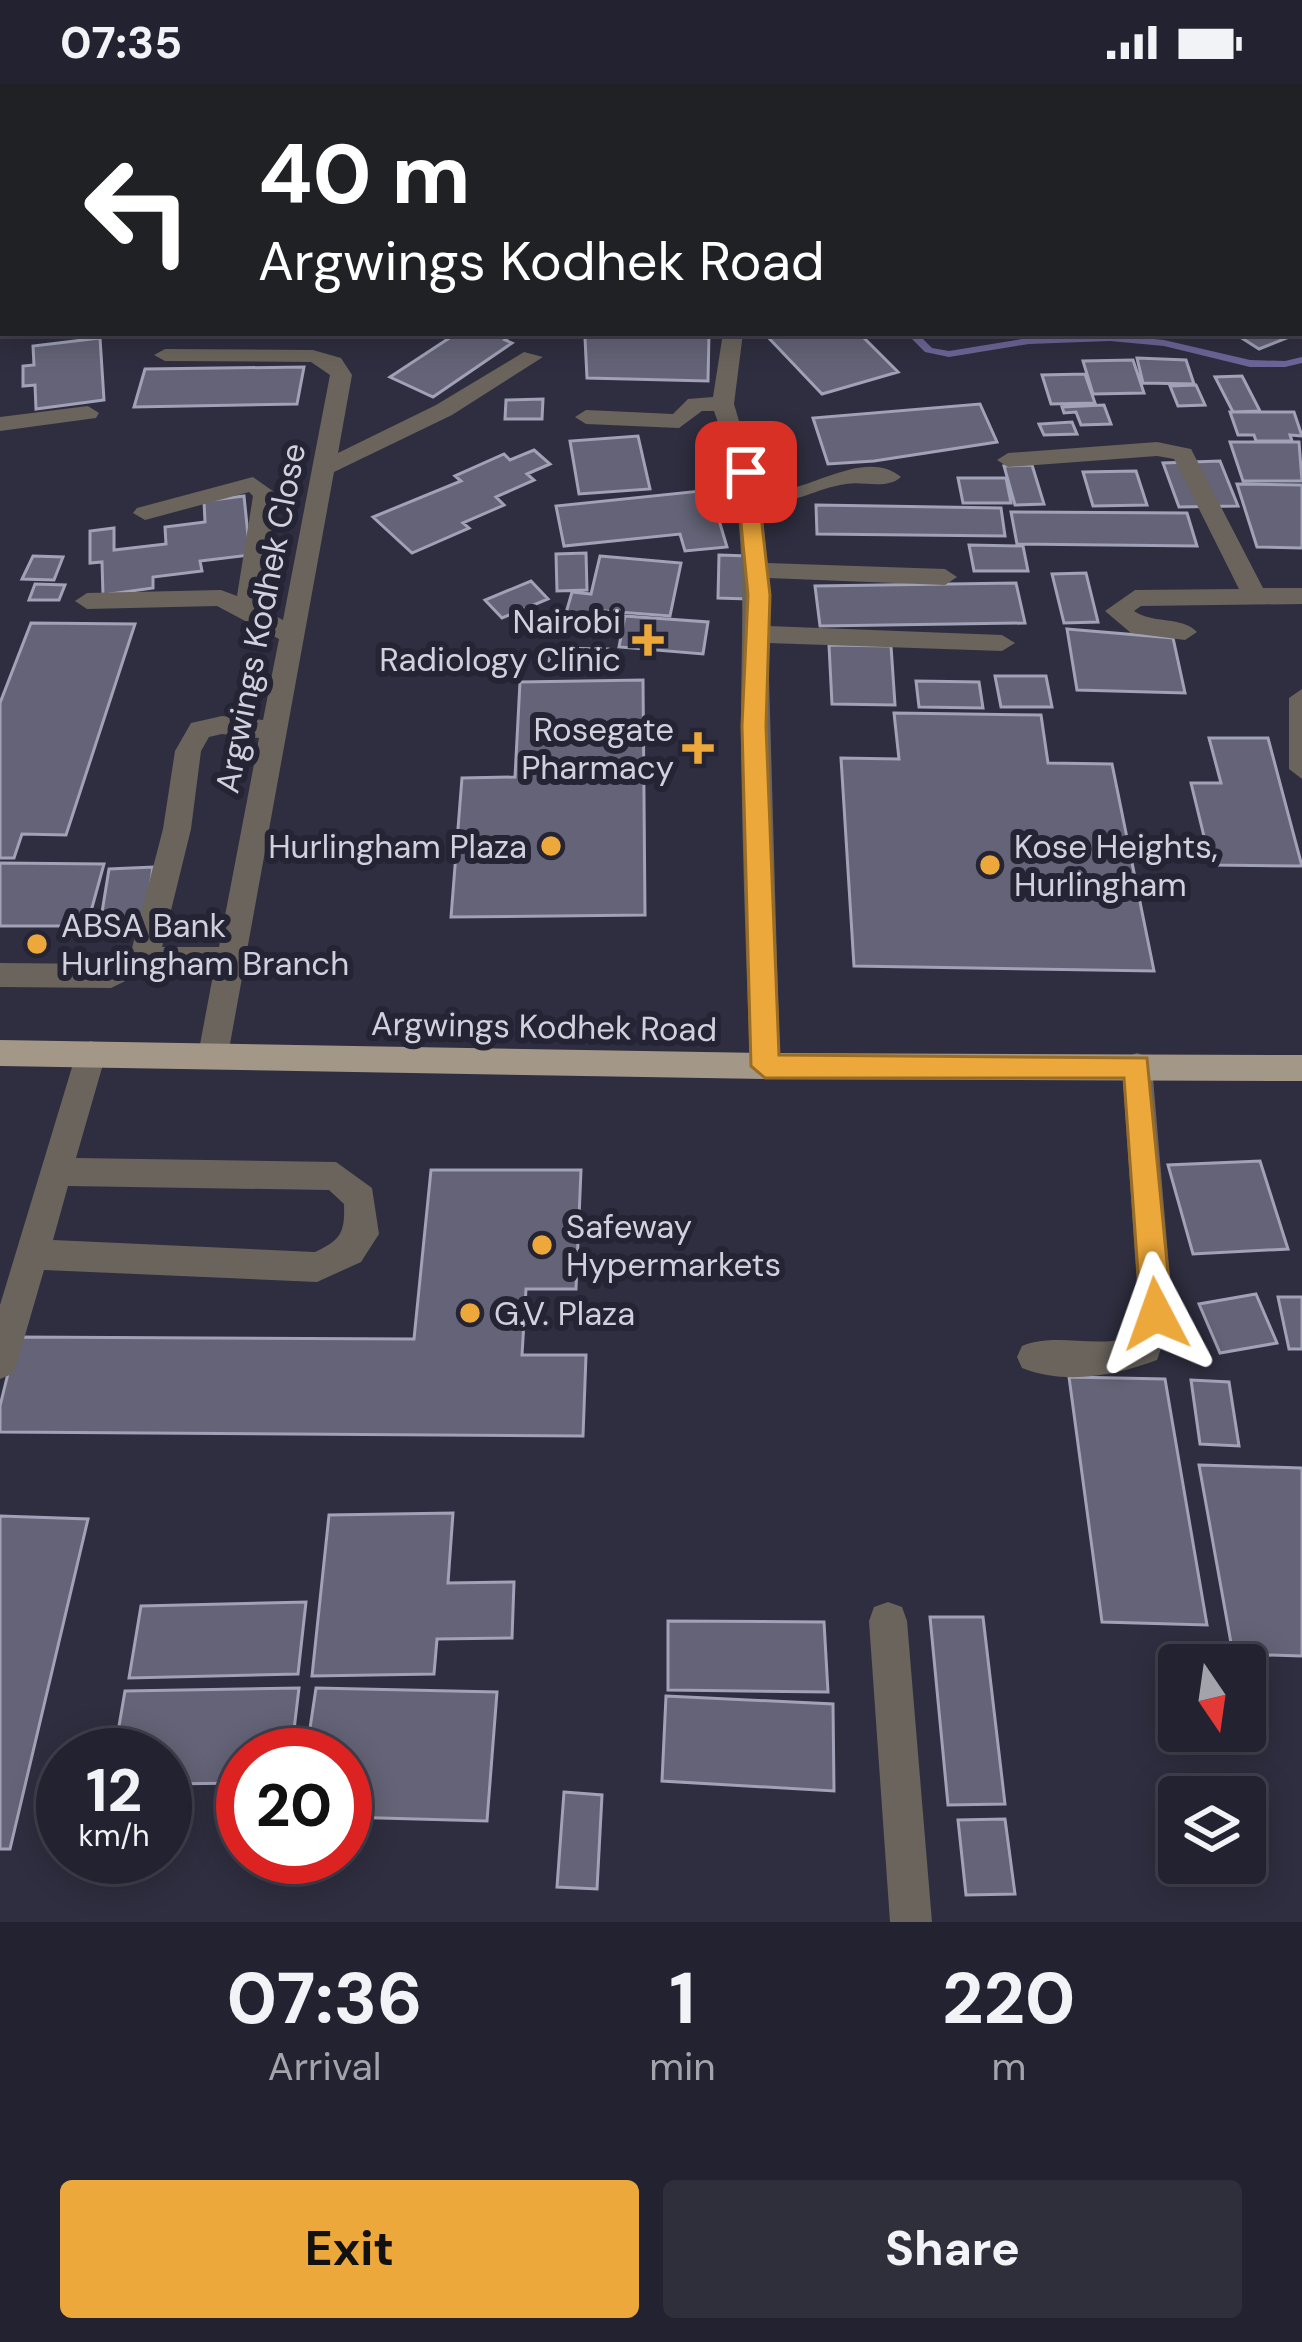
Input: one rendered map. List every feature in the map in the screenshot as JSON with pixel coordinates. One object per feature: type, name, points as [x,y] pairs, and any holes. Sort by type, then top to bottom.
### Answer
[{"type":"main road","name":"Argwings Kodhek Road","points":[[0,1053],[765,1066],[1302,1068]]},
{"type":"street","points":[[733,336],[723,404],[742,447],[757,570],[765,1066]]},
{"type":"street","name":"Argwings Kodhek Close","points":[[165,355],[314,356],[333,362],[341,375],[270,730],[213,1055]]},
{"type":"street","points":[[323,469],[444,410],[532,357]]},
{"type":"street","points":[[586,417],[679,421],[696,404],[723,404]]},
{"type":"street","points":[[0,424],[88,413]]},
{"type":"street","points":[[1008,460],[1157,449],[1184,454],[1255,597]]},
{"type":"street","points":[[750,496],[791,496],[841,477],[890,477]]},
{"type":"street","points":[[145,513],[253,484],[265,494],[248,608]]},
{"type":"street","points":[[757,570],[945,577]]},
{"type":"street","points":[[1185,632],[1140,627],[1117,611],[1135,598],[1302,596]]},
{"type":"street","points":[[86,601],[221,598],[248,608],[292,635]]},
{"type":"street","points":[[757,634],[1002,643]]},
{"type":"street","points":[[1302,698],[1302,769]]},
{"type":"street","points":[[144,959],[177,829],[188,751],[200,730],[222,725],[270,730]]},
{"type":"street","points":[[0,975],[111,976],[144,959],[229,958]]},
{"type":"street","points":[[0,1363],[92,1054]]},
{"type":"street","points":[[1034,1357],[1109,1361],[1145,1349],[1156,1314],[1137,1066]]},
{"type":"street","points":[[29,1254],[317,1267],[349,1252],[362,1234],[360,1198],[336,1175],[55,1172]]},
{"type":"street","points":[[888,1621],[911,1922]]},
{"type":"building","points":[[452,336],[511,336],[505,340],[512,343],[433,397],[390,377]]},
{"type":"building","points":[[709,336],[708,381],[587,378],[585,338]]},
{"type":"building","points":[[767,336],[862,336],[898,372],[822,394]]},
{"type":"building","points":[[1239,336],[1292,336],[1259,349]]},
{"type":"building","points":[[100,338],[104,400],[36,409],[35,385],[23,386],[23,366],[34,365],[33,346]]},
{"type":"building","points":[[1137,358],[1186,360],[1194,384],[1143,383]]},
{"type":"building","points":[[1133,360],[1144,393],[1093,394],[1083,361]]},
{"type":"building","points":[[304,367],[297,404],[134,407],[145,369]]},
{"type":"building","points":[[1085,374],[1095,403],[1051,404],[1042,375]]},
{"type":"building","points":[[1242,376],[1260,411],[1233,412],[1215,377]]},
{"type":"building","points":[[1196,385],[1205,405],[1178,406],[1170,386]]},
{"type":"building","points":[[543,399],[542,419],[505,419],[506,400]]},
{"type":"building","points":[[980,404],[997,442],[874,461],[828,464],[813,418]]},
{"type":"building","points":[[1104,405],[1111,424],[1081,425],[1076,412],[1064,413],[1062,407]]},
{"type":"building","points":[[1230,412],[1294,412],[1302,436],[1290,435],[1292,441],[1256,441],[1254,435],[1238,435]]},
{"type":"building","points":[[1072,422],[1077,434],[1044,435],[1039,424]]},
{"type":"building","points":[[638,436],[650,489],[579,494],[570,441]]},
{"type":"building","points":[[1230,442],[1299,442],[1302,481],[1243,481]]},
{"type":"building","points":[[534,450],[550,464],[527,474],[534,480],[496,497],[504,505],[463,523],[469,528],[412,553],[373,517],[461,481],[455,476],[504,454],[510,460]]},
{"type":"building","points":[[1220,461],[1238,506],[1179,507],[1163,463]]},
{"type":"building","points":[[1032,465],[1044,504],[1015,505],[1004,466]]},
{"type":"building","points":[[1136,471],[1147,505],[1093,506],[1083,472]]},
{"type":"building","points":[[958,478],[1006,478],[1011,503],[963,503]]},
{"type":"building","points":[[1237,484],[1302,485],[1302,548],[1257,547]]},
{"type":"building","points":[[710,490],[727,547],[685,551],[680,534],[564,546],[556,506]]},
{"type":"building","points":[[244,496],[250,555],[200,561],[202,571],[153,577],[153,588],[103,595],[102,562],[90,563],[90,531],[114,528],[114,550],[166,544],[165,527],[205,522],[204,501]]},
{"type":"building","points":[[816,505],[1001,508],[1005,536],[817,534]]},
{"type":"building","points":[[1011,512],[1187,513],[1197,546],[1017,544]]},
{"type":"building","points":[[969,545],[1023,546],[1028,571],[974,571]]},
{"type":"building","points":[[586,553],[587,590],[557,591],[556,554]]},
{"type":"building","points":[[719,555],[748,556],[748,599],[718,598]]},
{"type":"building","points":[[33,556],[63,557],[54,580],[22,579]]},
{"type":"building","points":[[600,556],[681,563],[670,616],[593,610],[589,623],[564,620],[572,592],[591,594]]},
{"type":"building","points":[[1086,573],[1098,622],[1064,623],[1052,574]]},
{"type":"building","points":[[531,581],[548,599],[502,618],[485,600]]},
{"type":"building","points":[[1016,583],[1025,623],[820,626],[815,586]]},
{"type":"building","points":[[35,584],[65,585],[59,600],[29,600]]},
{"type":"building","points":[[625,616],[708,622],[703,654],[619,647]]},
{"type":"building","points":[[31,623],[135,624],[66,835],[22,834],[14,858],[0,858],[0,703]]},
{"type":"building","points":[[1067,629],[1173,638],[1185,693],[1077,690]]},
{"type":"building","points":[[829,645],[891,646],[895,705],[832,704]]},
{"type":"building","points":[[551,648],[608,649],[606,671],[548,670]]},
{"type":"building","points":[[995,676],[1046,676],[1052,707],[1001,707]]},
{"type":"building","name":"Hurlingham Plaza","points":[[643,680],[645,915],[451,917],[462,778],[515,777],[520,682]]},
{"type":"building","points":[[916,681],[979,682],[983,708],[919,707]]},
{"type":"building","name":"Kose Heights, Hurlingham","points":[[894,713],[1041,715],[1048,763],[1112,764],[1154,971],[854,966],[841,758],[899,759]]},
{"type":"building","points":[[1209,738],[1268,738],[1302,866],[1211,865],[1191,783],[1221,783]]},
{"type":"building","points":[[0,863],[104,864],[87,926],[0,926]]},
{"type":"building","points":[[153,867],[144,929],[99,931],[109,869]]},
{"type":"building","points":[[1260,1161],[1288,1249],[1193,1254],[1168,1165]]},
{"type":"building","name":"G.V. Plaza","points":[[431,1170],[581,1170],[576,1289],[526,1289],[522,1355],[586,1355],[583,1436],[0,1432],[0,1406],[17,1337],[414,1339]]},
{"type":"building","points":[[1256,1294],[1277,1343],[1220,1353],[1199,1304]]},
{"type":"building","points":[[1278,1297],[1302,1297],[1302,1349],[1289,1349]]},
{"type":"building","points":[[1069,1377],[1165,1379],[1207,1625],[1102,1622]]},
{"type":"building","points":[[1191,1380],[1229,1382],[1239,1446],[1200,1444]]},
{"type":"building","points":[[1199,1465],[1302,1468],[1302,1656],[1266,1655],[1266,1644],[1231,1644]]},
{"type":"building","points":[[453,1513],[448,1583],[514,1582],[512,1638],[437,1639],[434,1674],[312,1676],[329,1515]]},
{"type":"building","points":[[0,1516],[88,1519],[10,1849],[0,1849]]},
{"type":"building","points":[[306,1602],[298,1674],[129,1678],[141,1606]]},
{"type":"building","points":[[930,1617],[983,1617],[1005,1804],[948,1805]]},
{"type":"building","points":[[668,1621],[824,1622],[828,1692],[668,1690]]},
{"type":"building","points":[[299,1688],[294,1728],[216,1728],[216,1783],[192,1784],[192,1728],[119,1728],[125,1691]]},
{"type":"building","points":[[316,1688],[497,1692],[487,1821],[372,1818],[372,1728],[310,1728]]},
{"type":"building","points":[[666,1696],[833,1704],[834,1791],[662,1781]]},
{"type":"building","points":[[564,1792],[602,1795],[597,1889],[557,1887]]},
{"type":"building","points":[[1005,1819],[1015,1894],[966,1895],[958,1820]]},
{"type":"waterway","points":[[914,336],[929,350],[949,354],[1029,341],[1110,338],[1164,343],[1250,363],[1302,360]]},
{"type":"place","name":"Nairobi Radiology Clinic","points":[[648,640]]},
{"type":"place","name":"Rosegate Pharmacy","points":[[698,748]]},
{"type":"place","name":"Hurlingham Plaza","points":[[551,846]]},
{"type":"place","name":"Kose Heights, Hurlingham","points":[[990,865]]},
{"type":"place","name":"ABSA Bank Hurlingham Branch","points":[[37,944]]},
{"type":"place","name":"Safeway Hypermarkets","points":[[542,1245]]},
{"type":"place","name":"G.V. Plaza","points":[[470,1313]]},
{"type":"route","points":[[746,472],[759,595],[754,726],[765,1066],[1137,1066],[1156,1314]]}]
